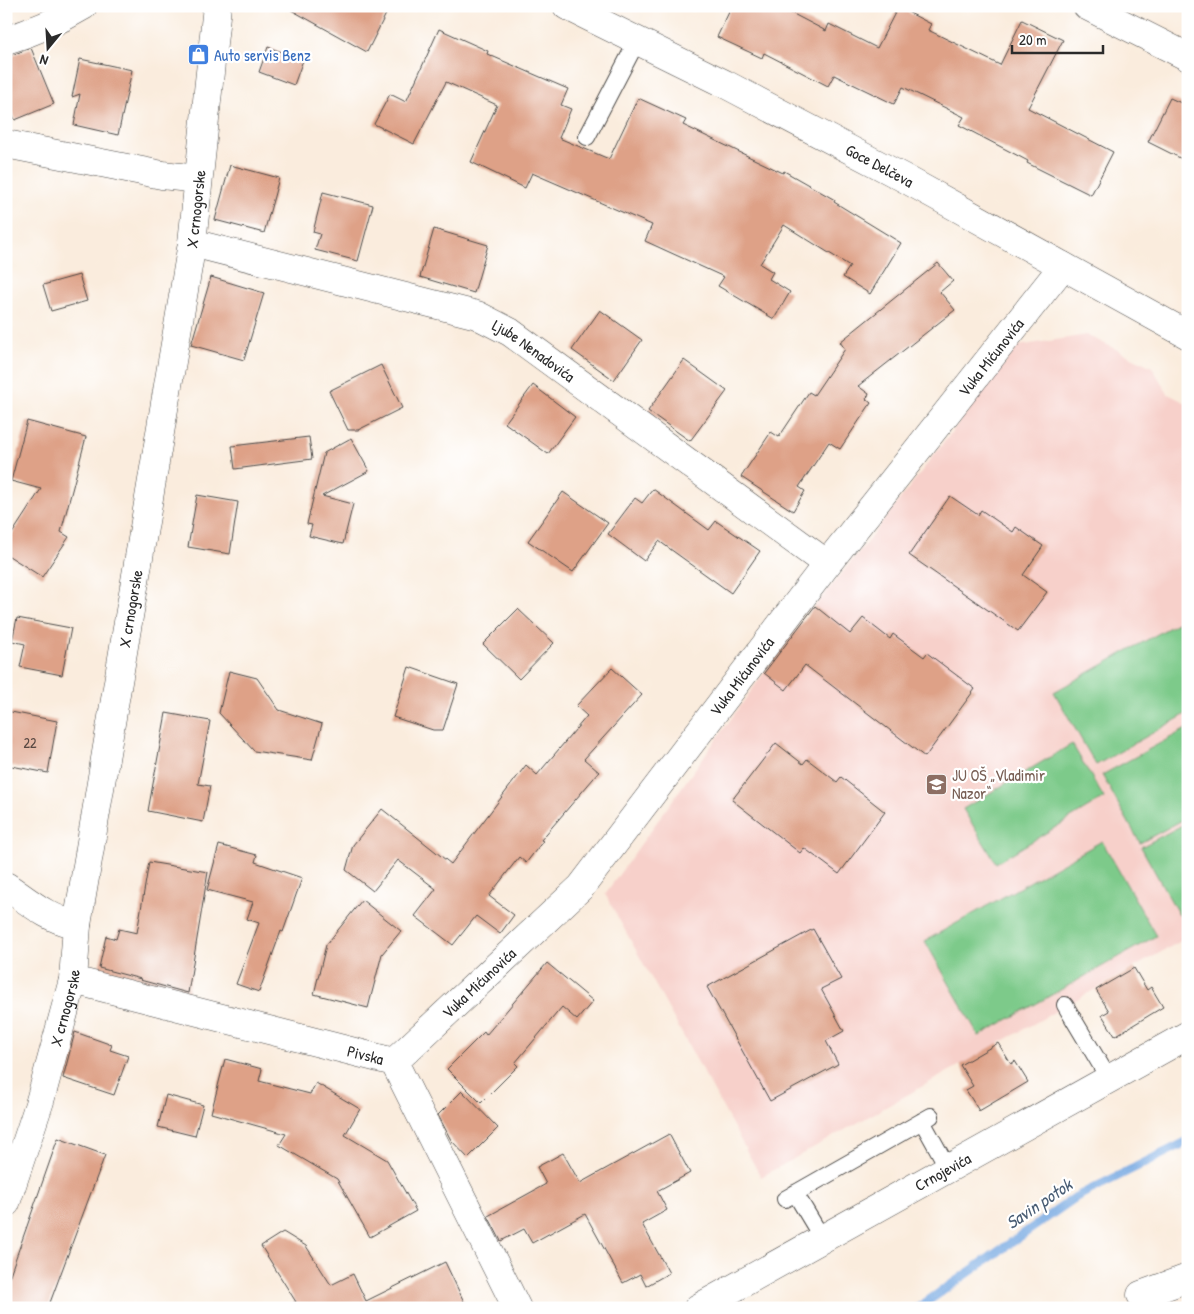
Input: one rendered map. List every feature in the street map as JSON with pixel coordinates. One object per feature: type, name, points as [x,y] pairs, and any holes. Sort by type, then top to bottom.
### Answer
[{"type":"street","points":[[6,40],[36,31],[60,20],[83,6]]},
{"type":"street","name":"X crnogorske","points":[[6,1203],[40,1101],[72,980],[78,925],[192,243],[217,6]]},
{"type":"street","name":"Goce Delčeva","points":[[567,6],[726,84],[902,177],[1188,336]]},
{"type":"street","points":[[1087,6],[1188,57]]},
{"type":"street","points":[[6,144],[162,175],[198,178]]},
{"type":"street","name":"Ljube Nenadovića","points":[[192,243],[478,316],[498,325],[827,564]]},
{"type":"street","name":"Vuka Mićunovića","points":[[394,1062],[581,886],[827,564],[1062,266]]},
{"type":"street","points":[[6,886],[48,914],[66,923],[78,925]]},
{"type":"street","name":"Pivska","points":[[72,980],[394,1062],[517,1308]]},
{"type":"street","name":"Crnojevića","points":[[698,1308],[1188,1035]]},
{"type":"street","points":[[1141,1295],[1188,1278]]},
{"type":"lane","points":[[587,137],[637,40]]},
{"type":"lane","points":[[1065,1005],[1110,1079]]},
{"type":"lane","points":[[822,1238],[790,1196],[927,1118],[948,1168]]},
{"type":"shaded area","name":"JU OŠ „Vladimir Nazor“","points":[[1087,335],[1152,367],[1168,394],[1188,404],[1188,937],[761,1177],[605,894],[764,673],[1018,346]]},
{"type":"green space","points":[[1188,617],[1188,713],[1096,765],[1054,692]]},
{"type":"green space","points":[[1188,728],[1188,817],[1140,843],[1102,775]]},
{"type":"green space","points":[[1072,744],[1104,798],[996,863],[963,809]]},
{"type":"green space","points":[[1188,822],[1188,910],[1179,915],[1141,847]]},
{"type":"green space","points":[[1102,841],[1156,936],[979,1036],[925,941]]},
{"type":"building","points":[[284,6],[390,6],[367,52]]},
{"type":"building","points":[[732,6],[778,6],[826,31],[829,24],[877,48],[898,7],[931,24],[928,30],[1000,65],[1022,20],[1063,40],[1028,108],[1113,152],[1091,195],[1027,163],[1028,161],[959,125],[964,117],[903,87],[894,104],[834,75],[828,86],[764,53],[762,58],[717,37]]},
{"type":"building","points":[[439,29],[488,51],[487,54],[568,89],[561,105],[571,109],[559,138],[609,159],[638,98],[686,120],[683,125],[783,173],[784,171],[835,200],[834,202],[901,243],[870,294],[843,277],[850,266],[784,225],[760,264],[773,272],[769,279],[790,292],[774,319],[718,286],[724,277],[645,241],[652,225],[532,173],[525,188],[471,162],[497,105],[446,82],[414,144],[374,124],[390,94],[406,102]]},
{"type":"building","points":[[268,47],[303,60],[294,85],[259,72]]},
{"type":"building","points":[[31,48],[54,104],[15,120],[6,99],[6,57]]},
{"type":"building","points":[[80,59],[132,70],[118,135],[74,125],[80,94],[72,97]]},
{"type":"building","points":[[1170,98],[1188,106],[1188,162],[1148,142]]},
{"type":"building","points":[[230,165],[279,178],[264,233],[215,220]]},
{"type":"building","points":[[323,192],[373,205],[358,261],[315,250],[320,234],[313,232]]},
{"type":"building","points":[[434,229],[488,245],[474,293],[420,277]]},
{"type":"building","points":[[938,263],[953,281],[940,292],[955,310],[858,386],[869,394],[866,399],[871,403],[840,449],[829,442],[799,487],[805,491],[793,511],[741,477],[771,432],[779,437],[809,392],[814,395],[845,349],[840,342]]},
{"type":"building","points":[[79,275],[87,301],[51,311],[43,285]]},
{"type":"building","points":[[211,277],[264,293],[244,360],[191,345]]},
{"type":"building","points":[[600,310],[642,340],[614,380],[572,350]]},
{"type":"building","points":[[684,360],[727,391],[690,441],[648,411]]},
{"type":"building","points":[[381,365],[402,408],[358,430],[348,430],[329,391]]},
{"type":"building","points":[[533,385],[575,417],[548,454],[505,423]]},
{"type":"building","points":[[27,421],[86,437],[61,532],[69,537],[42,577],[6,554],[6,543],[41,489],[11,481]]},
{"type":"building","points":[[309,437],[312,459],[235,469],[232,446]]},
{"type":"building","points":[[351,438],[369,471],[322,496],[353,504],[343,544],[309,536],[312,525],[307,524],[324,453]]},
{"type":"building","points":[[653,489],[709,530],[716,521],[760,551],[731,593],[659,541],[644,561],[608,534],[635,498],[642,503]]},
{"type":"building","points":[[563,492],[608,523],[573,572],[528,541]]},
{"type":"building","points":[[197,495],[238,502],[230,554],[188,547]]},
{"type":"building","points":[[950,496],[978,515],[981,510],[1013,532],[1016,527],[1043,546],[1023,575],[1047,592],[1018,631],[909,555]]},
{"type":"building","points":[[815,606],[850,634],[863,618],[890,639],[893,634],[924,657],[927,653],[975,689],[925,757],[805,665],[786,690],[764,673]]},
{"type":"building","points":[[518,609],[554,643],[519,679],[483,644]]},
{"type":"building","points":[[17,618],[71,628],[62,675],[20,667],[25,644],[12,641]]},
{"type":"building","points":[[409,667],[458,684],[443,730],[433,730],[393,717]]},
{"type":"building","points":[[612,668],[642,695],[584,759],[599,772],[541,840],[543,841],[526,863],[519,857],[489,896],[514,915],[500,934],[476,916],[453,945],[415,916],[436,889],[398,860],[373,891],[346,870],[353,845],[382,809],[451,864],[526,765],[537,775],[587,716],[576,706]]},
{"type":"building","points":[[229,671],[257,678],[279,710],[322,724],[312,760],[254,751],[219,713]]},
{"type":"building","points":[[6,711],[57,721],[48,773],[6,765]]},
{"type":"building","points":[[166,713],[210,721],[198,784],[210,786],[203,822],[148,811]]},
{"type":"building","points":[[776,743],[803,764],[807,759],[837,782],[841,777],[885,812],[839,874],[804,848],[800,853],[732,800]]},
{"type":"building","points":[[219,845],[257,855],[255,862],[302,878],[259,992],[236,984],[259,923],[247,919],[253,902],[207,890]]},
{"type":"building","points":[[149,862],[208,872],[188,993],[99,968],[106,936],[116,939],[119,929],[137,933]]},
{"type":"building","points":[[362,900],[401,931],[382,954],[368,1008],[314,994],[326,945]]},
{"type":"building","points":[[813,929],[841,979],[821,989],[844,1031],[826,1041],[838,1064],[770,1101],[707,987]]},
{"type":"building","points":[[547,963],[593,1001],[577,1020],[562,1007],[515,1063],[518,1066],[481,1103],[447,1069],[484,1032],[486,1035]]},
{"type":"building","points":[[1134,968],[1147,990],[1151,987],[1163,1007],[1115,1036],[1102,1015],[1109,1011],[1096,990]]},
{"type":"building","points":[[75,1032],[112,1045],[110,1050],[128,1056],[114,1095],[63,1078]]},
{"type":"building","points":[[998,1043],[1011,1064],[1015,1061],[1028,1082],[979,1111],[966,1090],[973,1086],[960,1065]]},
{"type":"building","points":[[225,1059],[262,1069],[259,1081],[310,1094],[316,1083],[360,1109],[345,1135],[387,1160],[416,1211],[370,1237],[337,1179],[279,1145],[286,1134],[211,1113]]},
{"type":"building","points":[[462,1091],[498,1128],[468,1158],[451,1140],[438,1115]]},
{"type":"building","points":[[166,1095],[203,1105],[195,1136],[158,1127]]},
{"type":"building","points":[[669,1134],[690,1173],[657,1191],[667,1210],[642,1224],[669,1273],[646,1286],[640,1274],[623,1283],[585,1214],[532,1243],[524,1229],[501,1241],[488,1216],[546,1184],[537,1167],[563,1153],[580,1183]]},
{"type":"building","points":[[58,1138],[105,1155],[48,1308],[6,1308],[6,1286]]},
{"type":"building","points":[[283,1232],[306,1246],[331,1285],[353,1274],[366,1301],[445,1262],[467,1308],[284,1308],[296,1302],[261,1246]]},
{"type":"waterway","name":"Savin potok","points":[[918,1308],[1076,1197],[1188,1141]]},
{"type":"place","name":"Auto servis Benz","points":[[198,55]]},
{"type":"place","name":"JU OŠ „Vladimir Nazor“","points":[[936,784]]}]
